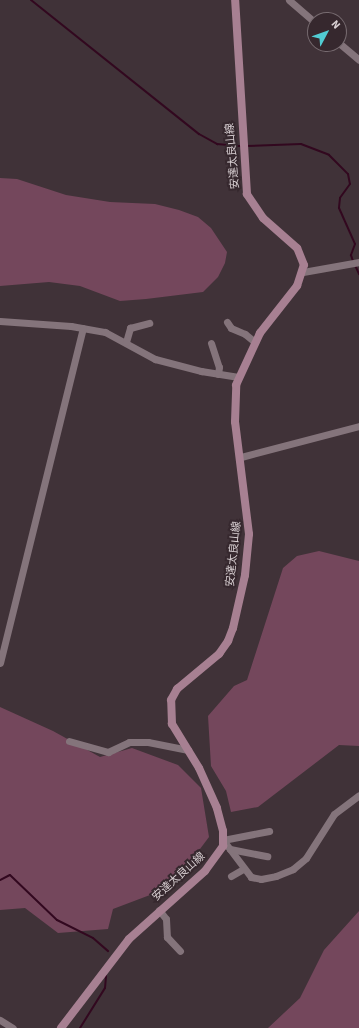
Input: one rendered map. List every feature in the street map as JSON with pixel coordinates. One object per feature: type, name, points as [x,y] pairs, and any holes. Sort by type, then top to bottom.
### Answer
[{"type":"main road","name":"安達太良山線","points":[[61,1028],[115,955],[159,910],[205,871],[217,856],[223,840],[217,808],[188,750],[172,724],[171,700],[177,689],[219,654],[228,641],[233,628],[244,575],[249,534],[241,457],[235,422],[235,398],[239,377],[255,342],[270,318],[297,286],[303,272],[303,261],[297,248],[263,218],[250,201],[242,151],[235,0]]},
{"type":"street","points":[[289,0],[307,16]]},
{"type":"street","points":[[347,50],[359,60]]},
{"type":"street","points":[[303,272],[350,265],[359,262]]},
{"type":"street","points":[[0,320],[83,328],[105,332],[155,359],[218,374],[239,377]]},
{"type":"street","points":[[227,322],[231,328],[255,342]]},
{"type":"street","points":[[126,342],[130,328],[149,323]]},
{"type":"street","points":[[0,663],[83,328]]},
{"type":"street","points":[[211,343],[219,367],[218,374]]},
{"type":"street","points":[[241,457],[283,445],[338,434],[359,426]]},
{"type":"street","points":[[69,741],[108,752],[129,742],[148,742],[188,750]]},
{"type":"street","points":[[269,831],[223,840],[243,869],[251,877],[261,879],[293,868],[311,851],[338,809],[359,795]]},
{"type":"street","points":[[230,849],[267,856]]},
{"type":"street","points":[[231,876],[243,869]]},
{"type":"street","points":[[159,910],[166,919],[166,937],[180,950]]},
{"type":"street","points":[[0,1020],[13,1028]]},
{"type":"shaded area","points":[[0,178],[17,179],[66,195],[110,202],[155,204],[179,210],[198,217],[211,228],[227,252],[225,263],[218,277],[203,292],[146,299],[120,301],[80,286],[49,282],[0,286]]},
{"type":"shaded area","points":[[319,551],[359,561],[359,746],[339,745],[258,807],[231,812],[226,791],[211,766],[208,716],[234,686],[247,680],[283,568],[297,556]]},
{"type":"shaded area","points":[[0,707],[53,731],[100,757],[132,748],[178,765],[201,788],[209,837],[188,865],[150,895],[113,909],[108,929],[58,933],[25,908],[0,910]]},
{"type":"shaded area","points":[[359,911],[359,1028],[268,1028],[300,998],[324,950]]},
{"type":"waterway","points":[[31,0],[199,134],[217,144],[242,146]]},
{"type":"waterway","points":[[246,146],[301,144],[329,155],[348,174],[350,184],[340,198],[339,208],[355,244],[351,255],[353,261]]},
{"type":"waterway","points":[[355,265],[359,274]]},
{"type":"waterway","points":[[0,880],[10,875],[57,920],[93,938],[108,951]]},
{"type":"waterway","points":[[80,1028],[105,988],[106,976]]}]
